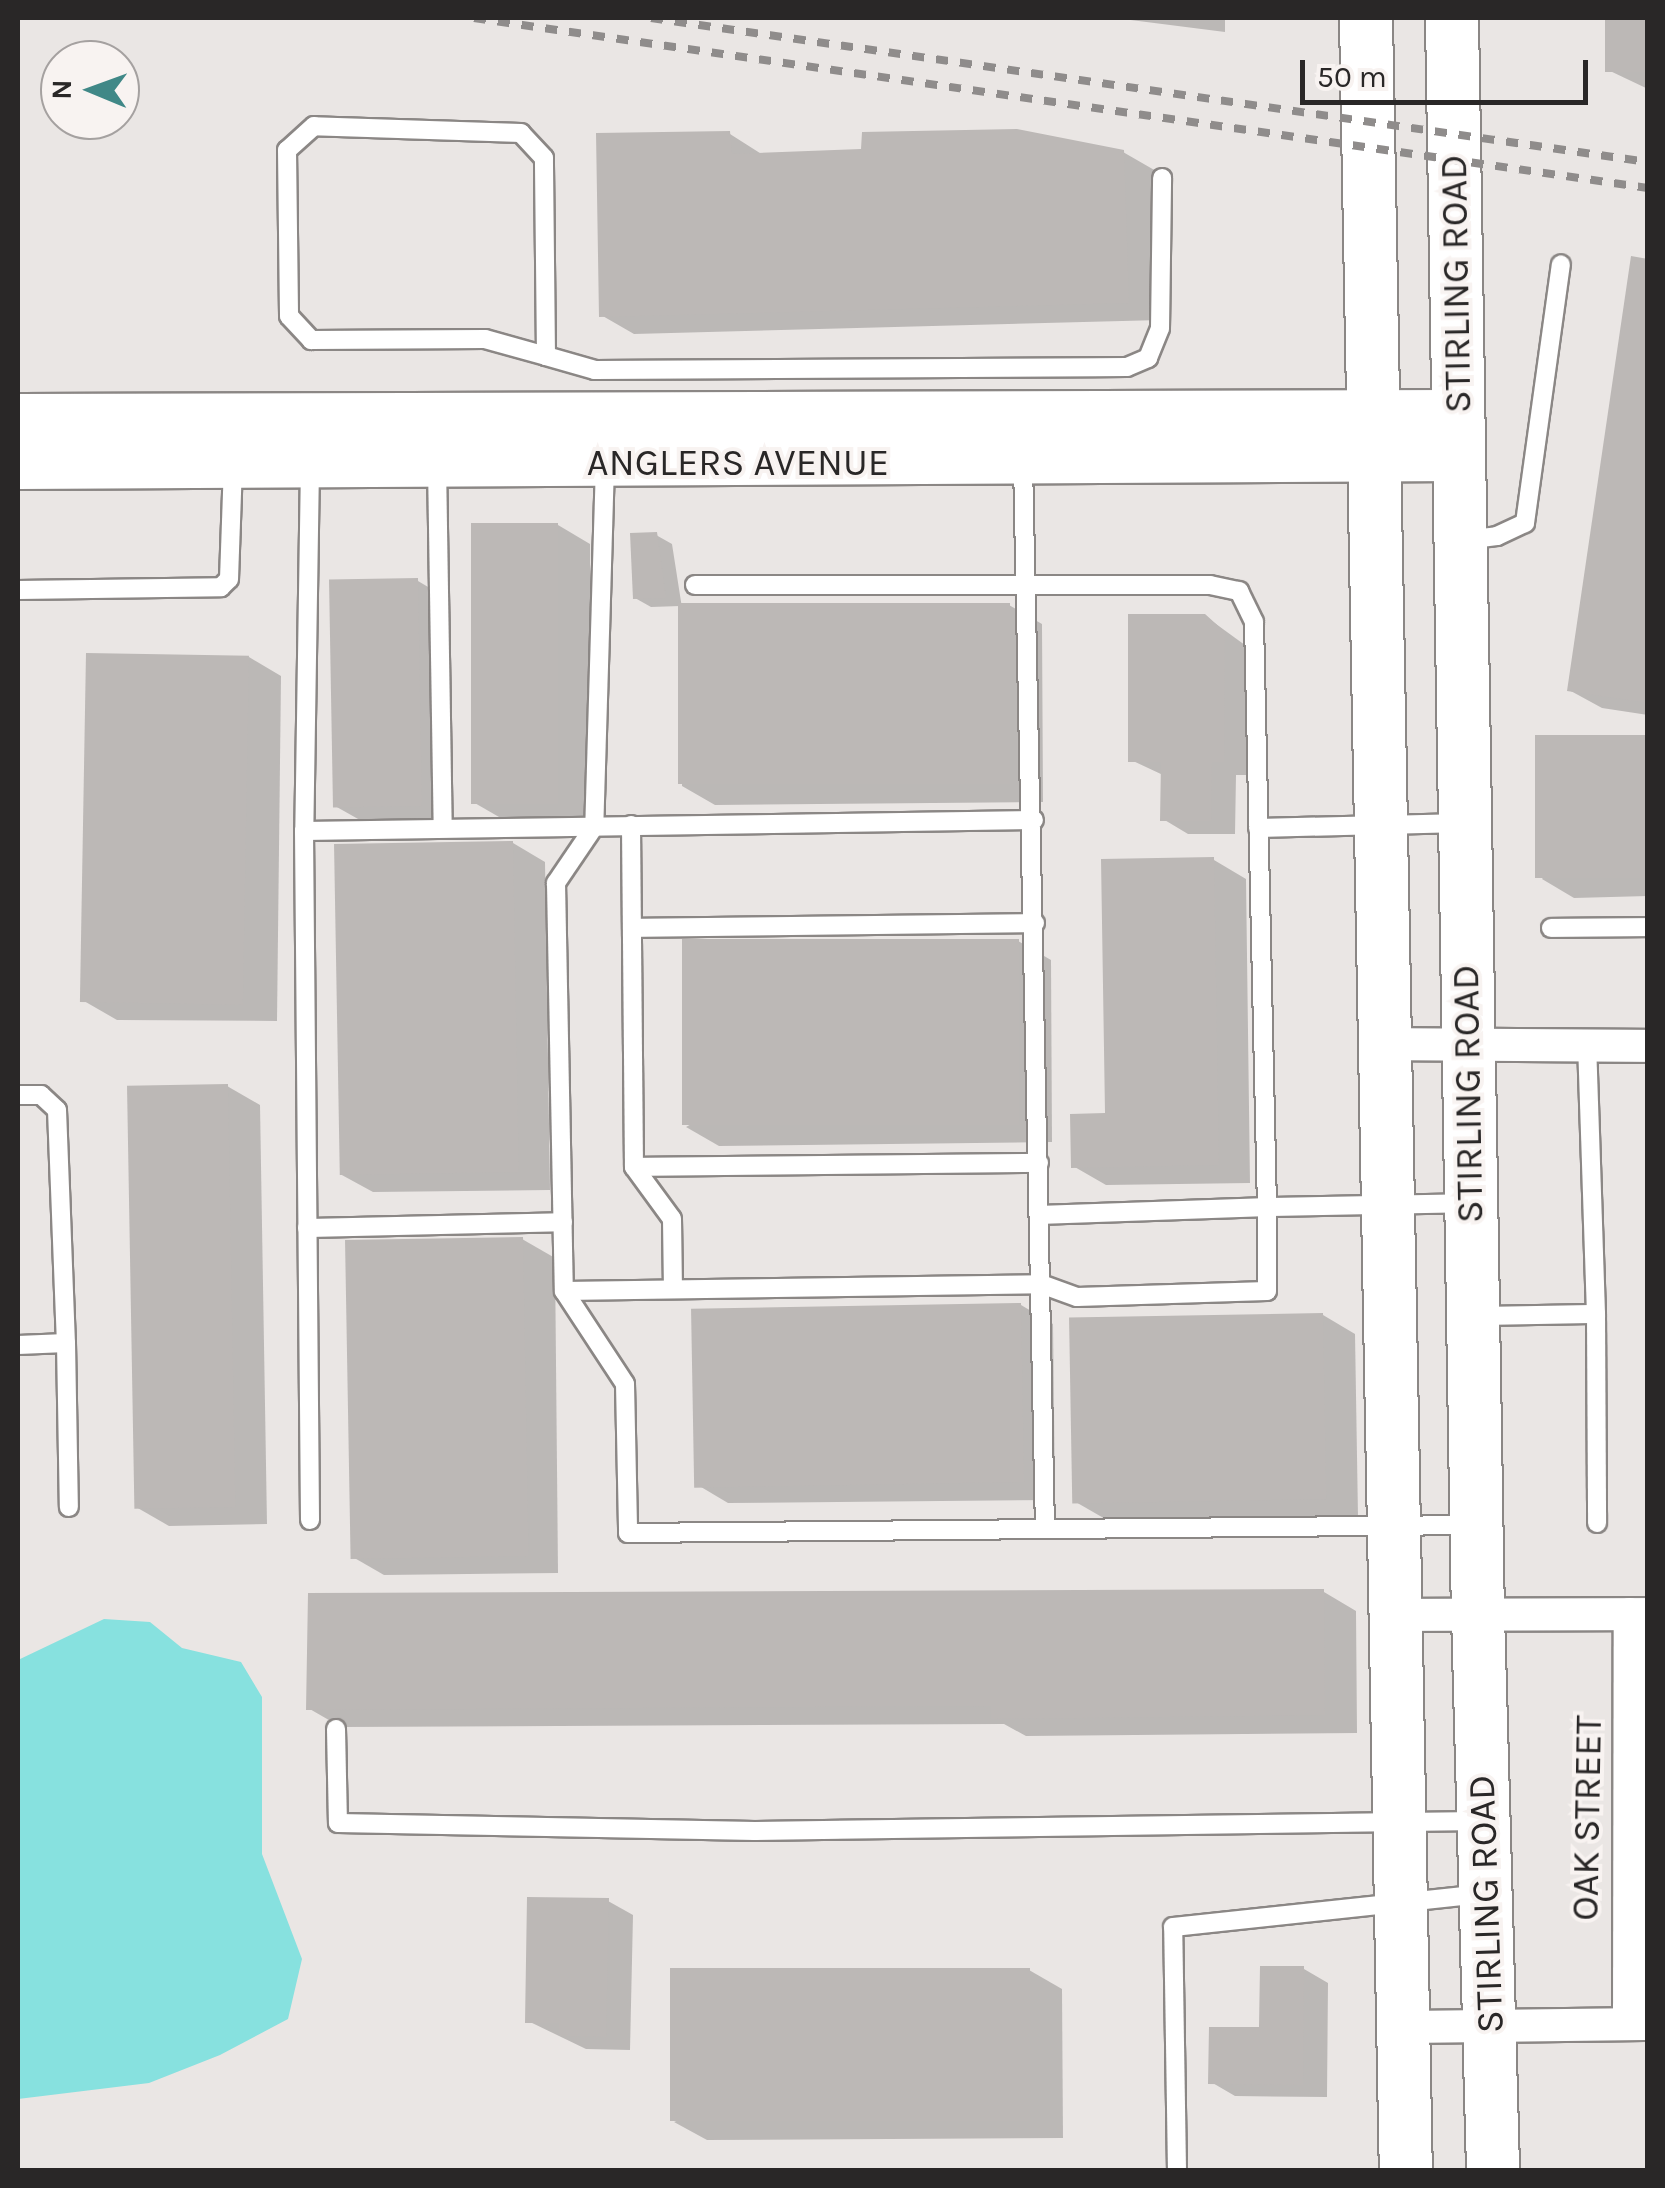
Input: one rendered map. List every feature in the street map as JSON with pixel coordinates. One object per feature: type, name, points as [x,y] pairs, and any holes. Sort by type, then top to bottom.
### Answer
[{"type":"main road","points":[[1366,18],[1406,2170]]},
{"type":"main road","name":"STIRLING ROAD","points":[[1452,18],[1476,1525],[1494,2170]]},
{"type":"street","name":"ANGLERS AVENUE","points":[[18,418],[372,418],[961,392],[1375,435]]},
{"type":"street","points":[[310,466],[341,430],[372,418]]},
{"type":"street","name":"ANGLERS AVENUE","points":[[18,465],[1023,462],[1375,435],[1458,435]]},
{"type":"street","points":[[1386,1044],[1648,1046]]},
{"type":"street","points":[[1398,1615],[1639,1614]]},
{"type":"street","name":"OAK STREET","points":[[1638,2024],[1639,1614]]},
{"type":"street","points":[[1404,2027],[1638,2024]]},
{"type":"lane","points":[[546,356],[544,158],[521,133],[314,126],[287,150],[289,316],[311,340],[485,339],[595,370],[961,392],[1127,367],[1148,358],[1160,328],[1162,178]]},
{"type":"lane","points":[[1460,540],[1497,536],[1525,523],[1562,264]]},
{"type":"lane","points":[[1023,462],[1027,775],[1034,820],[1045,1529]]},
{"type":"lane","points":[[438,464],[442,828]]},
{"type":"lane","points":[[604,464],[594,826],[556,883],[564,1291],[625,1384],[628,1533],[1476,1525]]},
{"type":"lane","points":[[18,590],[220,587],[229,578],[233,466]]},
{"type":"lane","points":[[310,466],[304,831],[310,1520]]},
{"type":"lane","points":[[564,1291],[1041,1284],[1076,1297],[1266,1291],[1254,622],[1239,591],[1210,585],[694,585]]},
{"type":"lane","points":[[304,831],[1034,820]]},
{"type":"lane","points":[[1258,828],[1464,823]]},
{"type":"lane","points":[[631,826],[634,1168],[672,1219],[673,1289]]},
{"type":"lane","points":[[632,928],[1036,922]]},
{"type":"lane","points":[[1550,928],[1648,927]]},
{"type":"lane","points":[[1587,1046],[1596,1314],[1597,1523]]},
{"type":"lane","points":[[18,1095],[41,1094],[57,1110],[69,1507]]},
{"type":"lane","points":[[634,1168],[1039,1162]]},
{"type":"lane","points":[[1040,1215],[1470,1203]]},
{"type":"lane","points":[[307,1228],[563,1222]]},
{"type":"lane","points":[[1472,1316],[1596,1314]]},
{"type":"lane","points":[[18,1344],[66,1343]]},
{"type":"lane","points":[[336,1729],[338,1823],[755,1831],[1484,1821]]},
{"type":"lane","points":[[1177,2170],[1173,1928],[1486,1894]]},
{"type":"water","points":[[104,1619],[150,1622],[182,1648],[241,1662],[262,1697],[262,1854],[302,1959],[288,2019],[220,2055],[149,2083],[18,2099],[18,1660]]},
{"type":"building","points":[[1605,18],[1648,18],[1648,72],[1605,72]]},
{"type":"building","points":[[1017,129],[1124,150],[1129,303],[599,317],[596,133],[730,131],[732,154],[861,149],[862,132]]},
{"type":"building","points":[[1631,256],[1648,259],[1648,703],[1567,691]]},
{"type":"building","points":[[471,523],[558,523],[558,804],[471,804]]},
{"type":"building","points":[[657,532],[666,598],[633,599],[630,533]]},
{"type":"building","points":[[418,578],[422,806],[333,808],[329,580]]},
{"type":"building","points":[[678,603],[1010,603],[1010,784],[678,784]]},
{"type":"building","points":[[1128,614],[1205,614],[1225,632],[1224,762],[1212,762],[1211,821],[1160,821],[1161,762],[1128,762]]},
{"type":"building","points":[[86,653],[249,656],[243,1005],[80,1002]]},
{"type":"building","points":[[1535,735],[1648,735],[1648,878],[1535,878]]},
{"type":"building","points":[[513,841],[519,1172],[340,1175],[334,844]]},
{"type":"building","points":[[1214,857],[1219,1165],[1071,1168],[1070,1114],[1105,1113],[1101,859]]},
{"type":"building","points":[[682,939],[1019,939],[1019,1125],[682,1125]]},
{"type":"building","points":[[228,1084],[235,1507],[134,1509],[127,1086]]},
{"type":"building","points":[[523,1237],[529,1556],[351,1559],[345,1240]]},
{"type":"building","points":[[1021,1303],[1024,1482],[694,1488],[691,1309]]},
{"type":"building","points":[[1323,1313],[1326,1499],[1072,1503],[1069,1317]]},
{"type":"building","points":[[1324,1589],[1325,1715],[991,1719],[991,1706],[306,1710],[308,1593]]},
{"type":"building","points":[[527,1897],[609,1898],[606,2037],[559,2036],[559,2023],[525,2023]]},
{"type":"building","points":[[1260,1966],[1304,1966],[1303,2085],[1208,2084],[1209,2027],[1259,2027]]},
{"type":"building","points":[[670,1968],[1030,1968],[1030,2121],[670,2121]]},
{"type":"railway","points":[[474,18],[1648,188]]},
{"type":"railway","points":[[651,18],[1648,162]]}]
